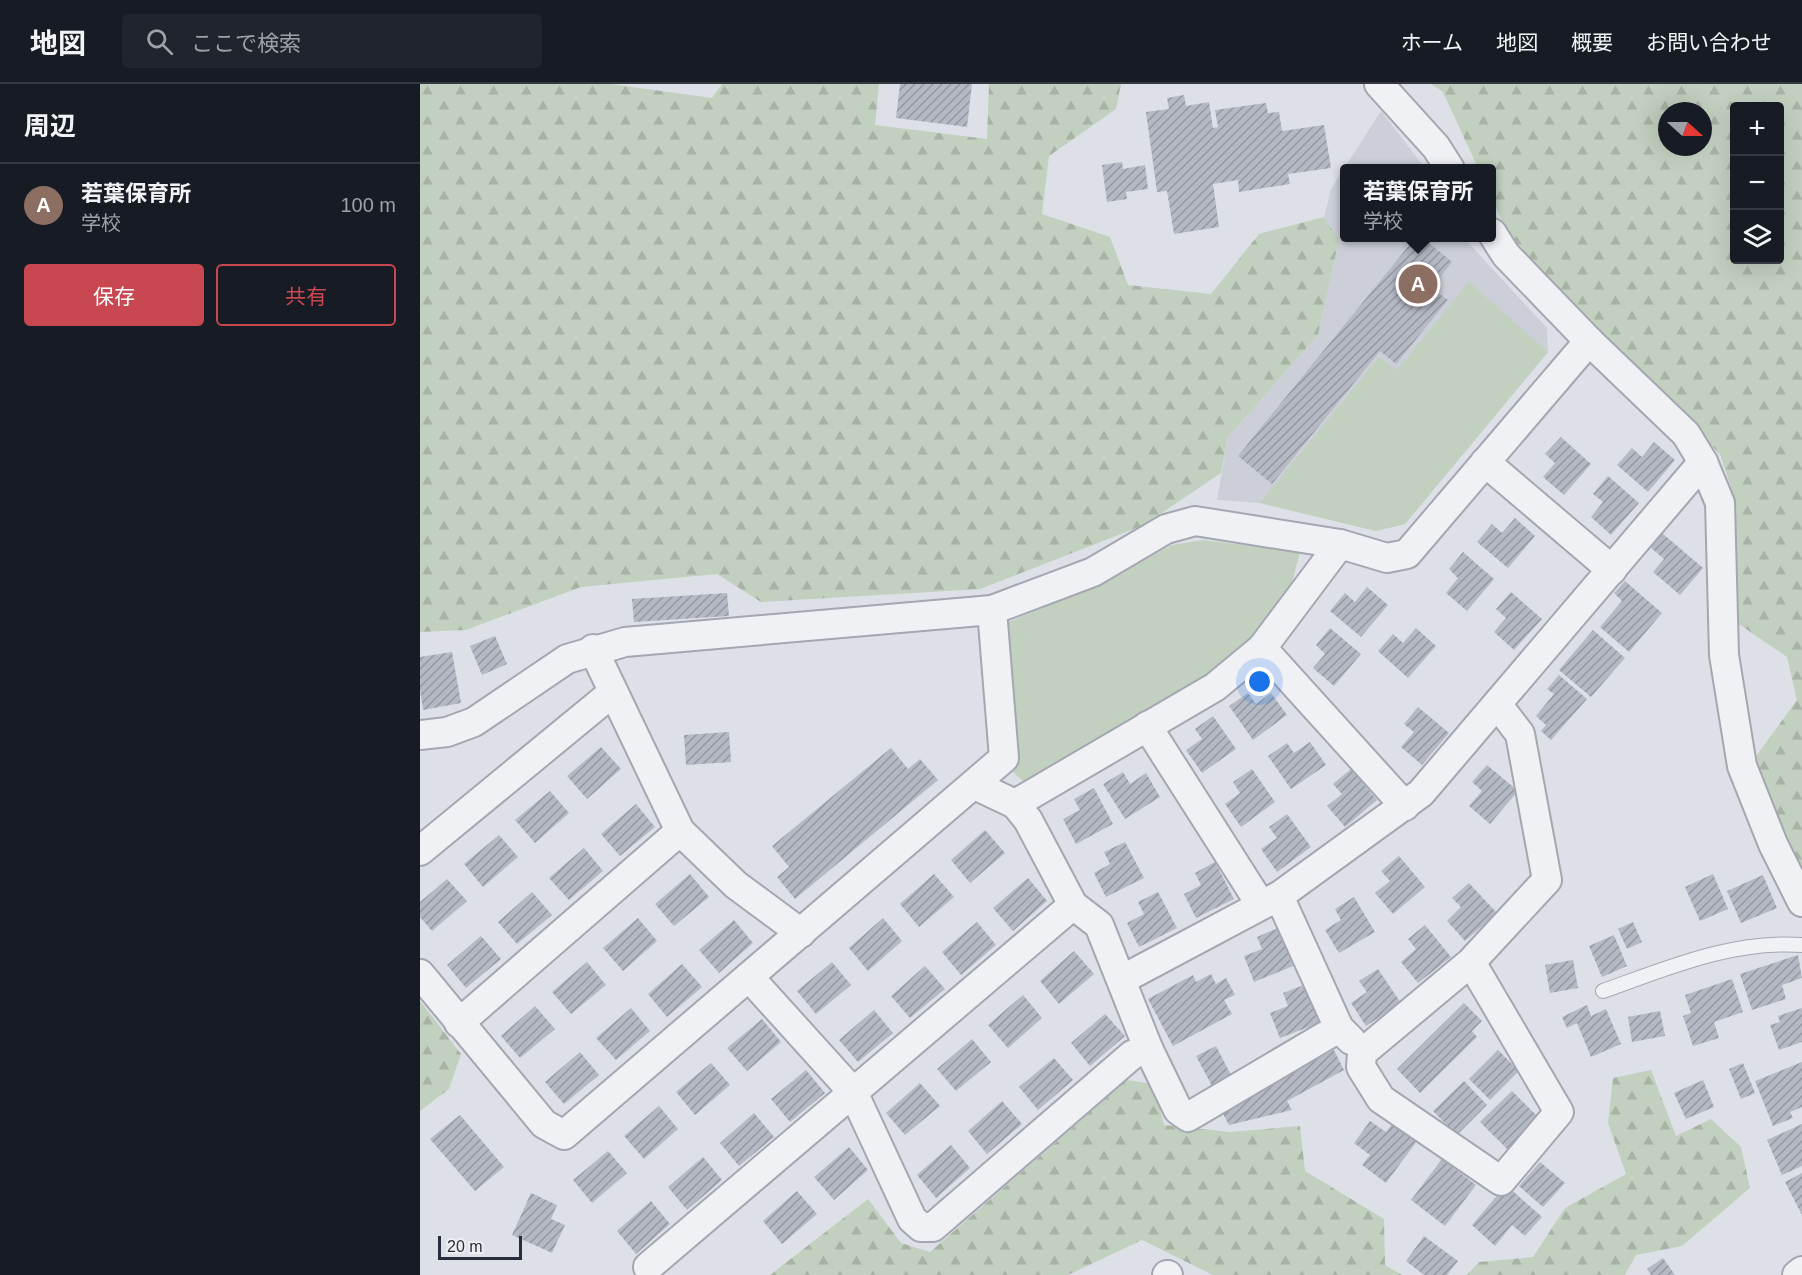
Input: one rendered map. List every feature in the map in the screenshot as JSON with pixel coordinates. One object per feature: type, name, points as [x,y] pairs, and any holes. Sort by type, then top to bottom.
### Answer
[{"type":"street","points":[[1380,84],[1436,147],[1447,164]]},
{"type":"street","points":[[1496,240],[1506,255],[1589,341],[1686,434],[1703,462],[1720,503],[1724,655],[1742,766],[1773,844],[1802,902]]},
{"type":"street","points":[[420,735],[447,732],[474,722],[567,658],[592,649],[625,642],[992,610],[1093,572],[1166,529],[1195,521],[1340,544],[1387,558],[1407,554],[1589,341]]},
{"type":"street","points":[[1485,462],[1612,570]]},
{"type":"street","points":[[1123,979],[1270,900],[1421,793],[1703,462]]},
{"type":"street","points":[[1016,804],[1215,687],[1262,648],[1340,544]]},
{"type":"street","points":[[420,974],[544,1124],[564,1135],[1004,758],[992,610]]},
{"type":"street","points":[[1262,648],[1405,806]]},
{"type":"street","points":[[592,649],[680,831],[736,885],[801,933]]},
{"type":"street","points":[[420,851],[612,693]]},
{"type":"street","points":[[1471,962],[1559,1112],[1501,1181],[1381,1099],[1361,1067],[1362,1053],[1471,962],[1547,880],[1520,734],[1497,705]]},
{"type":"street","points":[[1147,726],[1270,900],[1339,1028],[1362,1053]]},
{"type":"street","points":[[975,785],[1016,804],[1028,820],[1072,905],[1099,925],[1123,979],[1148,1048],[1178,1110],[1188,1117],[1339,1028]]},
{"type":"street","points":[[459,1023],[680,831]]},
{"type":"street","points":[[648,1267],[1072,905]]},
{"type":"street","points":[[749,977],[853,1092],[912,1219],[921,1227],[933,1227],[1132,1055],[1148,1048]]},
{"type":"street","points":[[1797,1275],[1802,1271]]},
{"type":"lane","points":[[1603,991],[1711,953],[1772,943],[1802,945]]},
{"type":"shaded area","points":[[1381,111],[1422,164],[1347,164]]},
{"type":"shaded area","points":[[1340,175],[1340,242],[1468,242],[1547,328],[1548,352],[1405,524],[1376,531],[1260,503],[1217,500],[1228,437],[1318,335],[1339,240],[1324,217],[1331,189]]},
{"type":"green space","points":[[420,84],[611,84],[712,98],[722,84],[879,84],[875,125],[987,139],[989,84],[1121,84],[1116,109],[1049,156],[1042,214],[1110,237],[1128,285],[1211,294],[1259,234],[1324,217],[1339,240],[1318,335],[1228,437],[1221,473],[1144,525],[980,589],[761,602],[717,574],[581,587],[466,630],[420,632]]},
{"type":"green space","points":[[1431,84],[1802,84],[1802,878],[1754,759],[1797,700],[1787,657],[1730,618],[1734,496],[1720,454],[1606,342],[1507,232],[1496,207],[1496,164],[1476,164],[1443,92]]},
{"type":"green space","points":[[1469,282],[1548,352],[1405,524],[1376,531],[1260,503],[1379,357],[1397,370]]},
{"type":"green space","points":[[1203,540],[1300,552],[1291,587],[1243,655],[1026,784],[1013,772],[1006,623],[1104,582],[1172,545]]},
{"type":"green space","points":[[420,1001],[461,1054],[449,1089],[420,1111]]},
{"type":"green space","points":[[1651,1070],[1676,1136],[1711,1119],[1741,1147],[1750,1188],[1682,1246],[1636,1255],[1625,1275],[1467,1275],[1479,1262],[1533,1257],[1565,1208],[1626,1174],[1608,1123],[1613,1078]]},
{"type":"green space","points":[[1127,1080],[1153,1084],[1164,1125],[1230,1132],[1300,1126],[1305,1171],[1384,1219],[1385,1265],[1402,1275],[1213,1275],[1142,1240],[1068,1275],[770,1275],[868,1199],[901,1243],[930,1252]]},
{"type":"building","points":[[900,84],[972,84],[967,127],[896,118]]},
{"type":"building","points":[[1184,95],[1186,106],[1209,102],[1213,128],[1218,127],[1215,110],[1266,103],[1268,113],[1279,112],[1282,131],[1324,125],[1331,168],[1288,174],[1290,184],[1239,192],[1238,180],[1213,184],[1219,227],[1174,234],[1167,191],[1157,192],[1146,112],[1169,109],[1167,98]]},
{"type":"building","points":[[1122,162],[1123,169],[1145,165],[1148,189],[1126,192],[1127,199],[1107,202],[1102,165]]},
{"type":"building","points":[[1412,242],[1428,242],[1452,262],[1432,288],[1448,300],[1396,364],[1380,351],[1272,484],[1238,456]]},
{"type":"building","points":[[1561,437],[1591,464],[1564,495],[1543,477],[1555,463],[1545,454]]},
{"type":"building","points":[[1654,442],[1675,460],[1648,492],[1617,465],[1632,448],[1642,457]]},
{"type":"building","points":[[1608,476],[1639,503],[1611,535],[1591,517],[1603,502],[1593,494]]},
{"type":"building","points":[[1515,518],[1535,536],[1508,568],[1477,542],[1492,524],[1502,533]]},
{"type":"building","points":[[1662,533],[1703,568],[1680,595],[1653,572],[1664,559],[1650,547]]},
{"type":"building","points":[[1463,552],[1494,579],[1467,611],[1446,593],[1458,578],[1449,569]]},
{"type":"building","points":[[1625,581],[1662,613],[1629,652],[1600,627],[1622,601],[1614,593]]},
{"type":"building","points":[[1367,587],[1388,605],[1361,637],[1330,611],[1345,593],[1355,602]]},
{"type":"building","points":[[1511,592],[1542,619],[1514,650],[1494,632],[1506,618],[1496,609]]},
{"type":"building","points":[[727,593],[729,616],[634,622],[632,599]]},
{"type":"building","points":[[1330,628],[1361,654],[1334,686],[1313,668],[1325,654],[1316,645]]},
{"type":"building","points":[[1416,628],[1436,646],[1408,678],[1378,651],[1393,634],[1403,643]]},
{"type":"building","points":[[1593,630],[1625,658],[1591,697],[1559,670]]},
{"type":"building","points":[[495,636],[507,664],[482,675],[470,646]]},
{"type":"building","points":[[452,652],[461,703],[423,710],[420,690],[420,657]]},
{"type":"building","points":[[1559,675],[1587,699],[1551,740],[1541,731],[1546,725],[1536,716],[1554,694],[1547,689]]},
{"type":"building","points":[[1248,693],[1256,704],[1271,693],[1287,715],[1253,740],[1229,706]]},
{"type":"building","points":[[1418,707],[1449,733],[1422,765],[1401,747],[1414,732],[1404,724]]},
{"type":"building","points":[[1213,716],[1236,749],[1202,773],[1186,750],[1202,739],[1195,729]]},
{"type":"building","points":[[729,732],[731,762],[686,765],[684,735]]},
{"type":"building","points":[[1310,742],[1326,765],[1291,789],[1268,756],[1287,743],[1294,753]]},
{"type":"building","points":[[601,747],[621,769],[587,799],[567,776]]},
{"type":"building","points":[[891,748],[908,769],[920,759],[938,780],[795,899],[777,877],[789,867],[772,846]]},
{"type":"building","points":[[1487,765],[1518,791],[1490,824],[1469,806],[1482,791],[1472,782]]},
{"type":"building","points":[[1252,769],[1275,802],[1241,827],[1225,804],[1240,793],[1233,782]]},
{"type":"building","points":[[1351,769],[1377,800],[1345,827],[1327,806],[1342,794],[1333,784]]},
{"type":"building","points":[[1123,772],[1130,784],[1146,773],[1160,797],[1125,819],[1103,784]]},
{"type":"building","points":[[1094,788],[1113,824],[1076,844],[1063,819],[1080,810],[1074,799]]},
{"type":"building","points":[[550,791],[569,813],[535,843],[515,820]]},
{"type":"building","points":[[636,804],[655,827],[620,856],[601,834]]},
{"type":"building","points":[[1287,814],[1311,847],[1277,872],[1261,849],[1277,838],[1269,827]]},
{"type":"building","points":[[985,830],[1005,853],[970,883],[951,860]]},
{"type":"building","points":[[499,835],[518,857],[483,887],[464,864]]},
{"type":"building","points":[[1125,842],[1144,878],[1106,897],[1094,873],[1110,864],[1104,852]]},
{"type":"building","points":[[584,848],[603,871],[569,900],[549,878]]},
{"type":"building","points":[[1399,856],[1425,887],[1393,914],[1375,893],[1390,881],[1381,871]]},
{"type":"building","points":[[1215,862],[1234,899],[1196,918],[1184,894],[1201,885],[1195,873]]},
{"type":"building","points":[[690,874],[709,897],[674,926],[655,904]]},
{"type":"building","points":[[934,874],[954,897],[919,927],[900,904]]},
{"type":"building","points":[[1713,874],[1728,909],[1700,921],[1685,887]]},
{"type":"building","points":[[1763,875],[1777,908],[1741,923],[1727,891]]},
{"type":"building","points":[[1028,878],[1047,901],[1013,931],[993,908]]},
{"type":"building","points":[[447,879],[467,901],[432,931],[420,917],[420,902]]},
{"type":"building","points":[[1469,883],[1497,913],[1465,941],[1447,921],[1461,907],[1452,898]]},
{"type":"building","points":[[532,892],[552,915],[517,944],[498,922]]},
{"type":"building","points":[[1158,892],[1177,928],[1139,947],[1127,923],[1144,914],[1138,902]]},
{"type":"building","points":[[1354,897],[1375,932],[1339,953],[1325,930],[1341,920],[1335,909]]},
{"type":"building","points":[[638,918],[657,941],[623,971],[603,948]]},
{"type":"building","points":[[883,918],[902,941],[868,971],[849,948]]},
{"type":"building","points":[[734,920],[753,943],[719,973],[699,950]]},
{"type":"building","points":[[977,922],[996,945],[961,975],[942,952]]},
{"type":"building","points":[[1633,922],[1642,942],[1627,949],[1618,929]]},
{"type":"building","points":[[1425,925],[1451,957],[1418,983],[1401,962],[1416,949],[1408,939]]},
{"type":"building","points":[[1278,928],[1293,966],[1254,982],[1244,956],[1262,949],[1257,937]]},
{"type":"building","points":[[1614,935],[1627,966],[1602,977],[1589,946]]},
{"type":"building","points":[[481,936],[501,959],[466,988],[447,965]]},
{"type":"building","points":[[1074,951],[1094,974],[1059,1004],[1040,981]]},
{"type":"building","points":[[1798,955],[1802,978],[1782,985],[1786,999],[1752,1010],[1740,974]]},
{"type":"building","points":[[1573,960],[1578,988],[1550,993],[1545,965]]},
{"type":"building","points":[[587,962],[606,985],[571,1014],[552,992]]},
{"type":"building","points":[[832,962],[851,985],[816,1014],[797,991]]},
{"type":"building","points":[[682,964],[702,987],[667,1017],[648,994]]},
{"type":"building","points":[[925,966],[945,989],[910,1018],[891,996]]},
{"type":"building","points":[[1378,969],[1401,1003],[1366,1026],[1351,1003],[1367,992],[1359,981]]},
{"type":"building","points":[[1211,974],[1216,984],[1226,978],[1235,995],[1224,1000],[1232,1014],[1173,1046],[1148,999],[1193,975],[1196,982]]},
{"type":"building","points":[[1732,979],[1743,1012],[1714,1022],[1719,1038],[1693,1046],[1683,1016],[1691,1013],[1685,995]]},
{"type":"building","points":[[1304,985],[1319,1023],[1280,1038],[1270,1013],[1288,1006],[1283,993]]},
{"type":"building","points":[[1023,995],[1042,1018],[1008,1048],[988,1025]]},
{"type":"building","points":[[1464,1003],[1482,1021],[1472,1031],[1477,1037],[1420,1093],[1397,1069]]},
{"type":"building","points":[[1587,1005],[1591,1016],[1606,1009],[1621,1044],[1591,1057],[1577,1023],[1567,1028],[1562,1017]]},
{"type":"building","points":[[535,1006],[555,1029],[520,1058],[501,1036]]},
{"type":"building","points":[[631,1008],[650,1031],[616,1060],[596,1038]]},
{"type":"building","points":[[1802,1008],[1802,1042],[1779,1050],[1770,1025],[1780,1022],[1778,1016]]},
{"type":"building","points":[[874,1010],[893,1033],[858,1062],[839,1040]]},
{"type":"building","points":[[1660,1011],[1665,1036],[1632,1042],[1628,1017]]},
{"type":"building","points":[[1105,1014],[1125,1036],[1090,1066],[1071,1043]]},
{"type":"building","points":[[762,1019],[781,1042],[747,1071],[727,1048]]},
{"type":"building","points":[[972,1039],[991,1062],[956,1091],[937,1069]]},
{"type":"building","points":[[1216,1046],[1231,1075],[1212,1086],[1196,1056]]},
{"type":"building","points":[[1334,1050],[1344,1070],[1287,1101],[1292,1110],[1229,1125],[1221,1110]]},
{"type":"building","points":[[1498,1050],[1519,1071],[1490,1100],[1469,1079]]},
{"type":"building","points":[[580,1052],[599,1075],[564,1104],[545,1082]]},
{"type":"building","points":[[1054,1058],[1073,1080],[1038,1110],[1019,1087]]},
{"type":"building","points":[[1802,1062],[1802,1107],[1790,1112],[1793,1118],[1773,1126],[1755,1081]]},
{"type":"building","points":[[711,1063],[730,1085],[695,1115],[676,1092]]},
{"type":"building","points":[[1743,1063],[1755,1093],[1741,1099],[1729,1069]]},
{"type":"building","points":[[806,1070],[825,1093],[790,1122],[771,1099]]},
{"type":"building","points":[[1703,1080],[1714,1107],[1686,1119],[1674,1093]]},
{"type":"building","points":[[1464,1081],[1487,1105],[1457,1135],[1433,1111]]},
{"type":"building","points":[[920,1083],[940,1106],[905,1135],[886,1113]]},
{"type":"building","points":[[1512,1091],[1539,1118],[1507,1149],[1480,1122]]},
{"type":"building","points":[[1002,1101],[1022,1124],[987,1154],[968,1131]]},
{"type":"building","points":[[659,1106],[678,1129],[644,1159],[624,1136]]},
{"type":"building","points":[[754,1113],[774,1137],[739,1166],[720,1143]]},
{"type":"building","points":[[460,1115],[504,1167],[475,1191],[430,1139]]},
{"type":"building","points":[[1370,1121],[1386,1132],[1393,1123],[1417,1141],[1386,1183],[1362,1165],[1370,1155],[1354,1143]]},
{"type":"building","points":[[1802,1124],[1802,1166],[1782,1175],[1767,1140]]},
{"type":"building","points":[[951,1145],[970,1168],[936,1198],[917,1175]]},
{"type":"building","points":[[849,1147],[868,1170],[834,1200],[814,1177]]},
{"type":"building","points":[[608,1151],[627,1173],[592,1203],[573,1180]]},
{"type":"building","points":[[703,1157],[722,1180],[687,1210],[668,1187]]},
{"type":"building","points":[[1442,1159],[1476,1185],[1445,1226],[1411,1200]]},
{"type":"building","points":[[1540,1162],[1565,1183],[1543,1207],[1519,1186]]},
{"type":"building","points":[[1802,1173],[1802,1215],[1785,1182]]},
{"type":"building","points":[[1506,1185],[1542,1217],[1525,1236],[1512,1225],[1495,1246],[1472,1225]]},
{"type":"building","points":[[797,1191],[817,1214],[782,1244],[763,1221]]},
{"type":"building","points":[[531,1193],[557,1205],[551,1219],[565,1225],[552,1253],[512,1235]]},
{"type":"building","points":[[651,1201],[670,1224],[636,1254],[617,1231]]},
{"type":"building","points":[[1424,1236],[1458,1261],[1447,1275],[1424,1275],[1406,1261]]},
{"type":"building","points":[[1663,1258],[1675,1275],[1651,1275],[1647,1269]]},
{"type":"place","name":"若葉保育所","points":[[1418,284]]}]
